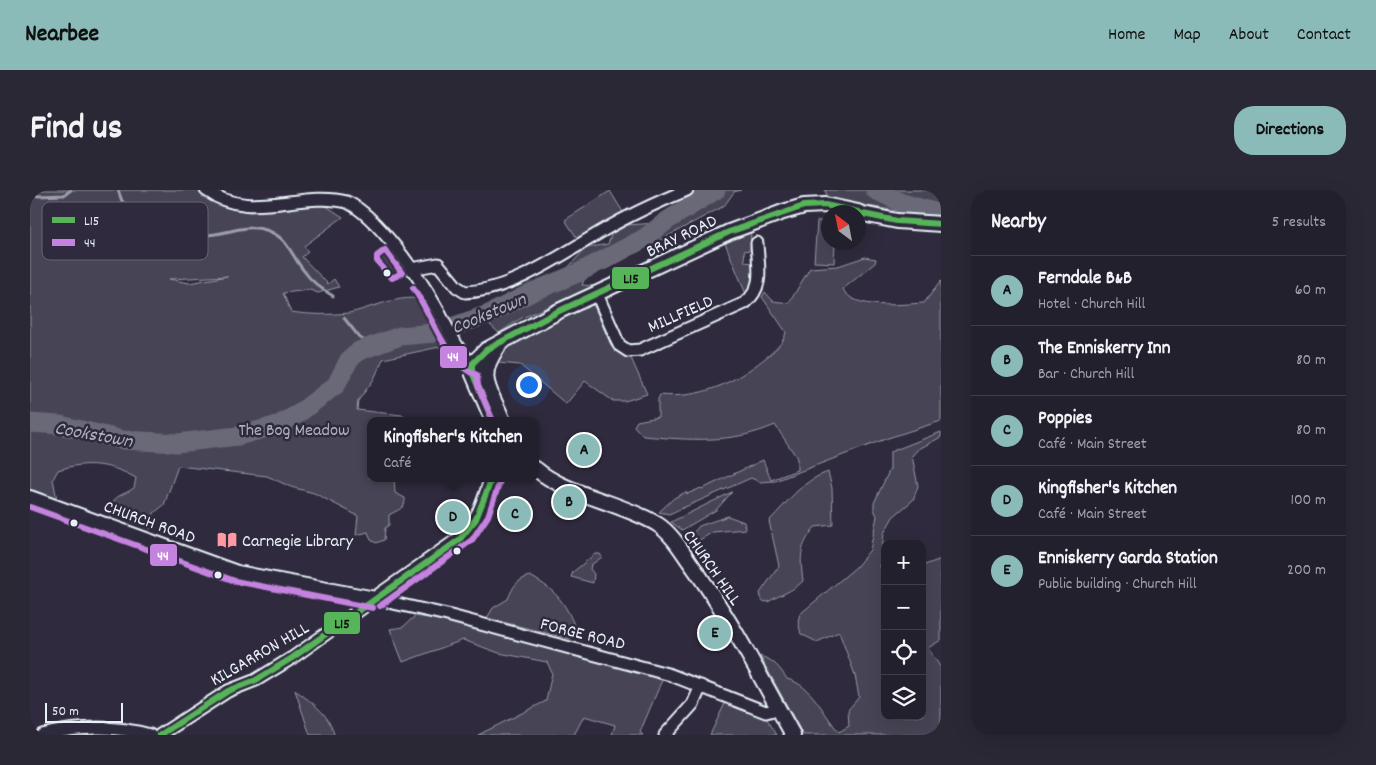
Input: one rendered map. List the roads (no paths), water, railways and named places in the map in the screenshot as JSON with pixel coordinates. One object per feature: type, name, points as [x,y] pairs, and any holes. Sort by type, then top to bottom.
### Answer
[{"type":"main road","name":"BRAY ROAD","points":[[479,366],[486,350],[597,294],[729,232],[782,212],[804,206],[821,205]]},
{"type":"main road","name":"BRAY ROAD","points":[[866,214],[897,220],[941,224]]},
{"type":"main road","points":[[491,417],[472,372],[479,366],[501,417]]},
{"type":"main road","name":"CHURCH HILL","points":[[539,472],[549,480],[610,502],[657,524],[672,538],[722,609],[793,735]]},
{"type":"main road","points":[[375,599],[454,543],[471,528],[486,498],[491,482]]},
{"type":"main road","name":"CHURCH ROAD","points":[[30,498],[237,573],[375,599]]},
{"type":"street","points":[[206,190],[212,194],[244,203],[310,194],[328,196],[346,202],[370,220],[411,269],[435,305],[457,346],[479,366]]},
{"type":"street","points":[[411,269],[438,264],[457,287],[465,292],[498,286],[560,258],[603,230],[644,208],[687,190]]},
{"type":"street","name":"MILLFIELD","points":[[597,294],[619,345],[628,351],[640,350],[745,303],[754,296],[758,288],[757,243]]},
{"type":"street","name":"FORGE ROAD","points":[[375,599],[446,615],[622,661],[701,686],[766,712],[778,709]]},
{"type":"street","name":"KILGARRON HILL","points":[[160,735],[228,691],[273,670],[375,599]]},
{"type":"street","points":[[665,735],[693,704],[701,686]]},
{"type":"street","points":[[42,735],[83,727],[126,729],[150,735]]},
{"type":"waterway","points":[[37,196],[64,195],[71,190]]},
{"type":"waterway","points":[[118,190],[123,202]]},
{"type":"waterway","name":"Cookstown","points":[[30,423],[60,425],[123,440],[177,443],[238,436],[278,425],[298,414],[336,385],[349,360],[359,351],[400,336],[434,333],[489,314],[532,292],[578,273],[643,239],[668,220],[716,190]]},
{"type":"waterway","name":"Cookstown","points":[[875,190],[902,203],[941,214]]},
{"type":"waterway","points":[[208,235],[250,228],[258,228],[274,233],[280,237],[310,278],[333,296]]},
{"type":"waterway","points":[[344,318],[360,338],[374,346]]},
{"type":"place","name":"Ferndale B&B","points":[[584,450]]},
{"type":"place","name":"The Enniskerry Inn","points":[[569,502]]},
{"type":"place","name":"Poppies","points":[[515,514]]},
{"type":"place","name":"Kingfisher's Kitchen","points":[[453,517]]},
{"type":"place","name":"Carnegie Library","points":[[227,540]]},
{"type":"place","name":"Enniskerry Garda Station","points":[[715,633]]},
{"type":"park label","name":"The Bog Meadow","points":[[294,429]]}]
